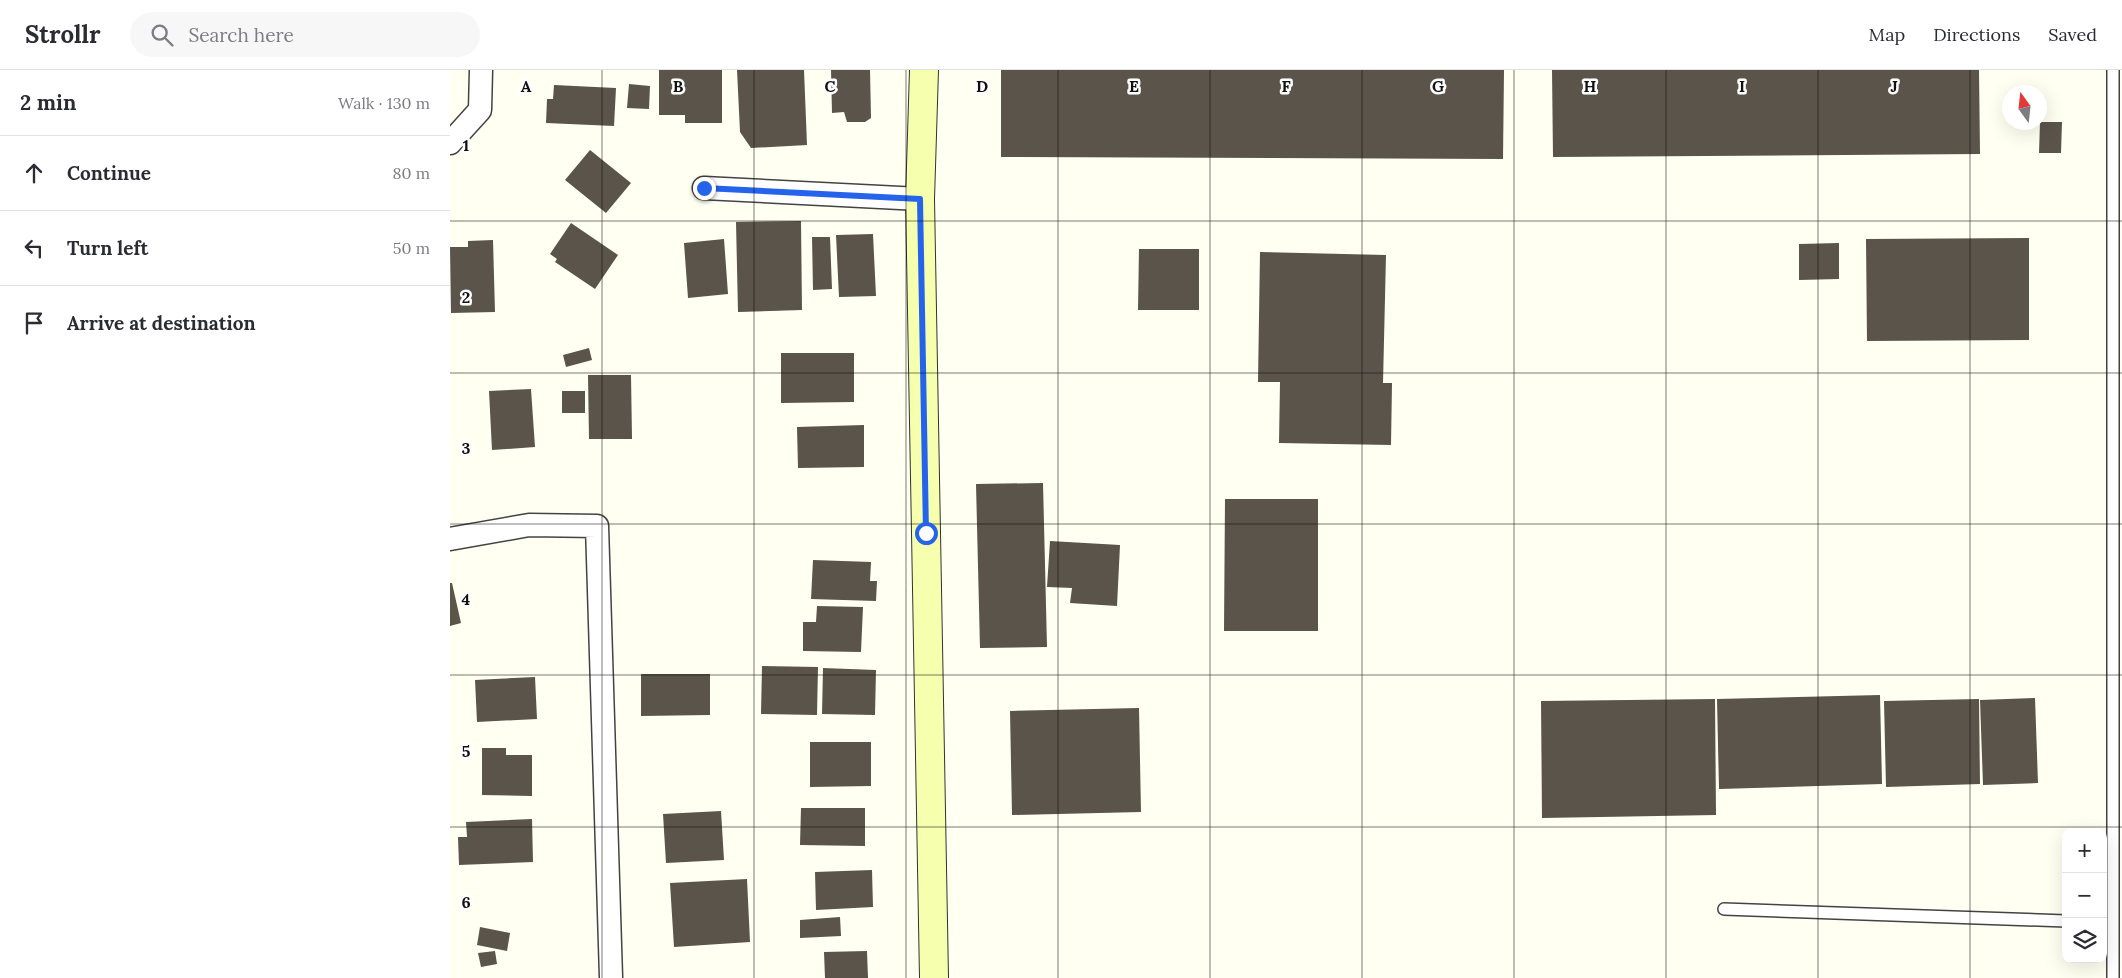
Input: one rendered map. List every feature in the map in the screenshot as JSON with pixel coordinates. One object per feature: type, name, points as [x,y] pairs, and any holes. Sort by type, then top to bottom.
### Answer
[{"type":"street","points":[[450,143],[480,110],[481,70]]},
{"type":"street","points":[[924,70],[920,199],[934,978]]},
{"type":"street","points":[[704,188],[920,199]]},
{"type":"street","points":[[450,539],[529,525],[597,526],[611,977]]},
{"type":"lane","points":[[2112,978],[2108,926],[2114,70]]},
{"type":"lane","points":[[1724,909],[2062,921]]},
{"type":"building","points":[[659,70],[722,70],[722,123],[685,123],[685,115],[659,115]]},
{"type":"building","points":[[737,70],[804,70],[807,145],[751,148],[740,132]]},
{"type":"building","points":[[831,70],[870,70],[871,118],[865,122],[847,122],[844,112],[832,113]]},
{"type":"building","points":[[1001,70],[1504,70],[1503,159],[1001,157]]},
{"type":"building","points":[[1552,70],[1979,70],[1980,154],[1553,157]]},
{"type":"building","points":[[629,84],[650,86],[649,109],[627,108]]},
{"type":"building","points":[[554,85],[616,88],[614,126],[546,123],[547,99],[553,99]]},
{"type":"building","points":[[2047,122],[2062,122],[2061,153],[2039,153],[2040,130],[2047,130]]},
{"type":"building","points":[[590,150],[631,183],[606,213],[565,180]]},
{"type":"building","points":[[801,221],[802,310],[738,312],[736,222]]},
{"type":"building","points":[[571,223],[618,255],[595,289],[555,262],[557,259],[550,254]]},
{"type":"building","points":[[873,234],[876,296],[839,297],[836,235]]},
{"type":"building","points":[[812,237],[830,237],[832,289],[813,290]]},
{"type":"building","points":[[2029,238],[2029,340],[1867,341],[1866,239]]},
{"type":"building","points":[[724,239],[728,294],[688,298],[684,243]]},
{"type":"building","points":[[493,240],[495,312],[451,313],[450,247],[468,247],[468,241]]},
{"type":"building","points":[[1839,243],[1839,279],[1799,280],[1799,244]]},
{"type":"building","points":[[1139,249],[1199,249],[1199,310],[1138,310]]},
{"type":"building","points":[[1260,252],[1386,255],[1383,383],[1392,383],[1391,445],[1279,443],[1280,382],[1258,382]]},
{"type":"building","points":[[589,348],[592,360],[566,367],[563,355]]},
{"type":"building","points":[[781,353],[854,353],[854,402],[781,403]]},
{"type":"building","points":[[588,375],[631,375],[632,439],[589,439]]},
{"type":"building","points":[[531,389],[535,447],[492,450],[489,391]]},
{"type":"building","points":[[562,391],[585,391],[585,413],[562,413]]},
{"type":"building","points":[[864,425],[864,467],[798,468],[797,427]]},
{"type":"building","points":[[1043,483],[1047,647],[980,648],[976,484]]},
{"type":"building","points":[[1225,499],[1318,499],[1318,631],[1224,631]]},
{"type":"building","points":[[1050,541],[1120,545],[1117,606],[1070,603],[1072,588],[1047,587]]},
{"type":"building","points":[[813,560],[871,562],[870,581],[877,581],[876,601],[811,599]]},
{"type":"building","points":[[450,583],[452,583],[461,623],[450,626]]},
{"type":"building","points":[[817,606],[863,607],[861,652],[803,651],[803,622],[816,622]]},
{"type":"building","points":[[762,666],[818,667],[817,715],[761,714]]},
{"type":"building","points":[[823,668],[876,670],[875,715],[822,714]]},
{"type":"building","points":[[641,674],[710,674],[710,715],[641,716]]},
{"type":"building","points":[[535,677],[537,719],[477,722],[475,680]]},
{"type":"building","points":[[1880,695],[1882,784],[1719,789],[1717,699]]},
{"type":"building","points":[[2035,698],[2038,783],[1983,785],[1980,700]]},
{"type":"building","points":[[1715,699],[1716,815],[1542,818],[1541,701]]},
{"type":"building","points":[[1979,699],[1980,784],[1886,787],[1884,701]]},
{"type":"building","points":[[1139,708],[1141,812],[1012,815],[1010,711]]},
{"type":"building","points":[[810,742],[871,742],[871,786],[810,787]]},
{"type":"building","points":[[482,748],[506,748],[506,755],[532,755],[532,796],[482,795]]},
{"type":"building","points":[[801,808],[865,808],[865,846],[800,845]]},
{"type":"building","points":[[721,811],[724,860],[666,863],[663,814]]},
{"type":"building","points":[[532,819],[533,862],[459,865],[458,837],[467,837],[466,822]]},
{"type":"building","points":[[872,870],[873,907],[816,910],[815,872]]},
{"type":"building","points":[[747,879],[750,942],[674,947],[670,883]]},
{"type":"building","points":[[840,917],[841,936],[800,938],[800,920]]},
{"type":"building","points":[[480,927],[510,933],[507,951],[477,945]]},
{"type":"building","points":[[495,951],[497,964],[481,967],[478,953]]},
{"type":"building","points":[[867,951],[868,978],[825,978],[824,952]]},
{"type":"route","points":[[704,188],[920,199],[926,533]]}]
